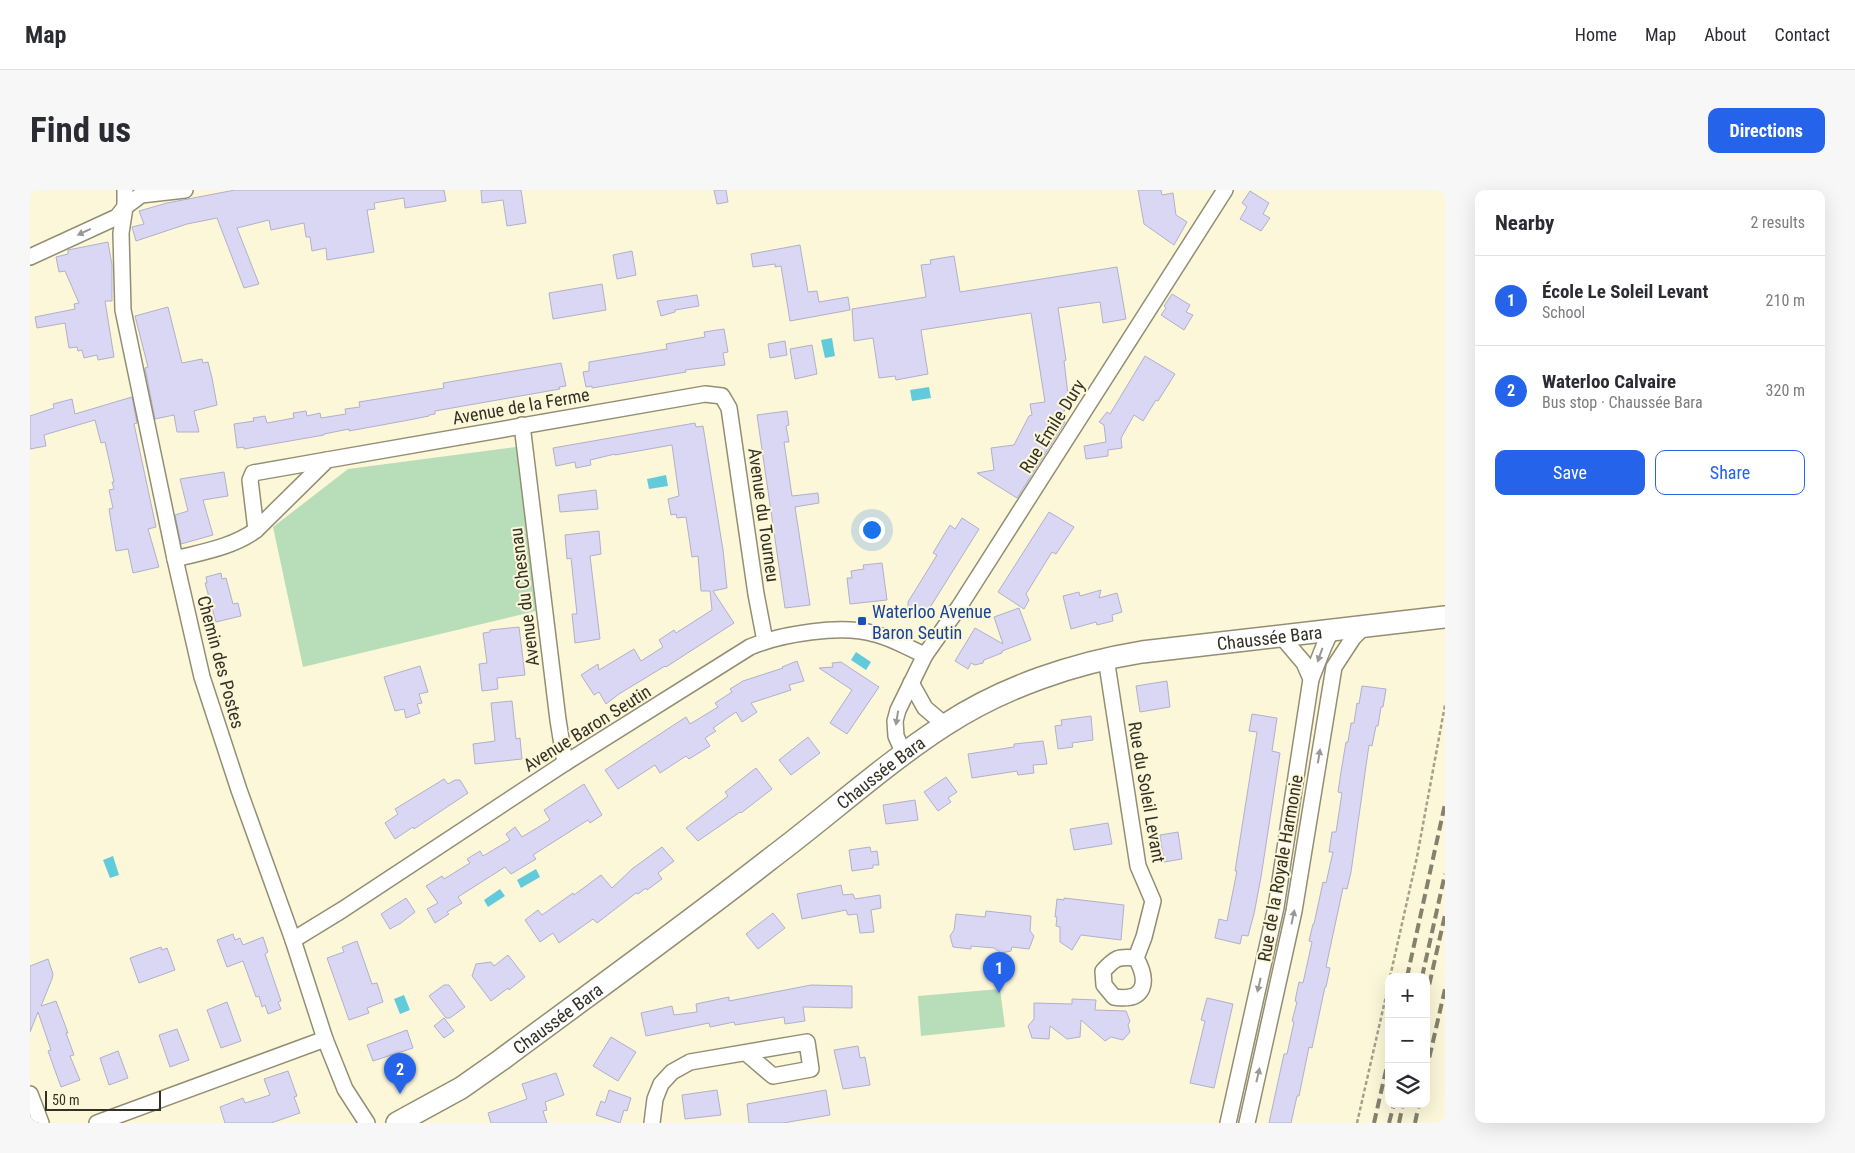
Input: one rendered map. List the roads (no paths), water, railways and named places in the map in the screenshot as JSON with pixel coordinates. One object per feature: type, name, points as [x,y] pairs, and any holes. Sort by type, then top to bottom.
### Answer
[{"type":"main road","name":"Chaussée Bara","points":[[397,1123],[461,1088],[501,1060],[763,865],[877,773],[945,725],[978,706],[1020,687],[1106,658],[1445,617]]},
{"type":"street","name":"Chemin des Postes","points":[[125,190],[125,207],[121,233],[123,310],[174,559],[202,677],[239,790],[293,940],[325,1039],[345,1090],[367,1123]]},
{"type":"street","points":[[30,257],[117,217],[141,193],[185,190]]},
{"type":"street","name":"Rue Émile Dury","points":[[904,754],[896,736],[895,721],[898,710],[925,655],[960,607],[1226,190]]},
{"type":"street","name":"Avenue de la Ferme","points":[[256,530],[250,480],[253,473],[706,394],[722,396]]},
{"type":"street","name":"Avenue du Tourneu","points":[[722,396],[729,408],[756,594],[765,641]]},
{"type":"street","name":"Avenue du Chesnau","points":[[522,425],[558,720],[565,763]]},
{"type":"street","points":[[174,559],[246,537],[256,530],[327,460]]},
{"type":"street","name":"Rue de la Royale Harmonie","points":[[1247,1123],[1294,911],[1334,666],[1353,638],[1364,627]]},
{"type":"street","name":"Avenue Baron Seutin","points":[[293,940],[342,910],[565,763],[736,656],[765,641],[791,635],[835,630],[874,633],[925,655]]},
{"type":"street","name":"Rue de la Royale Harmonie","points":[[1228,1123],[1276,907],[1311,679],[1331,631]]},
{"type":"street","points":[[1281,636],[1304,663],[1311,679]]},
{"type":"street","name":"Rue du Soleil Levant","points":[[1106,658],[1138,866],[1153,901],[1144,938],[1136,958]]},
{"type":"street","points":[[911,683],[925,708],[945,725]]},
{"type":"street","points":[[98,1123],[325,1039]]},
{"type":"street","points":[[652,1123],[655,1099],[662,1084],[672,1072],[690,1062],[746,1053]]},
{"type":"street","points":[[30,1094],[41,1123]]},
{"type":"water","points":[[832,338],[835,356],[825,358],[821,340]]},
{"type":"water","points":[[929,387],[931,398],[912,401],[910,390]]},
{"type":"water","points":[[666,475],[668,486],[649,489],[647,479]]},
{"type":"water","points":[[856,652],[871,662],[866,670],[851,660]]},
{"type":"water","points":[[113,856],[119,875],[110,878],[103,860]]},
{"type":"water","points":[[536,869],[540,877],[521,888],[517,880]]},
{"type":"water","points":[[500,889],[505,896],[488,907],[484,900]]},
{"type":"water","points":[[404,995],[410,1010],[400,1014],[394,999]]},
{"type":"railway","points":[[1408,973],[1445,804]]},
{"type":"railway","points":[[1423,973],[1445,874]]},
{"type":"railway","points":[[1430,981],[1445,915]]},
{"type":"railway","points":[[1428,1063],[1445,989]]},
{"type":"railway","points":[[1374,1123],[1388,1063]]},
{"type":"railway","points":[[1389,1123],[1393,1108]]},
{"type":"railway","points":[[1399,1123],[1402,1108]]},
{"type":"railway","points":[[1415,1123],[1418,1108]]},
{"type":"place","name":"Waterloo Avenue Baron Seutin","points":[[862,621]]},
{"type":"place","name":"École Le Soleil Levant","points":[[999,993]]},
{"type":"place","name":"Waterloo Calvaire","points":[[400,1094]]}]
